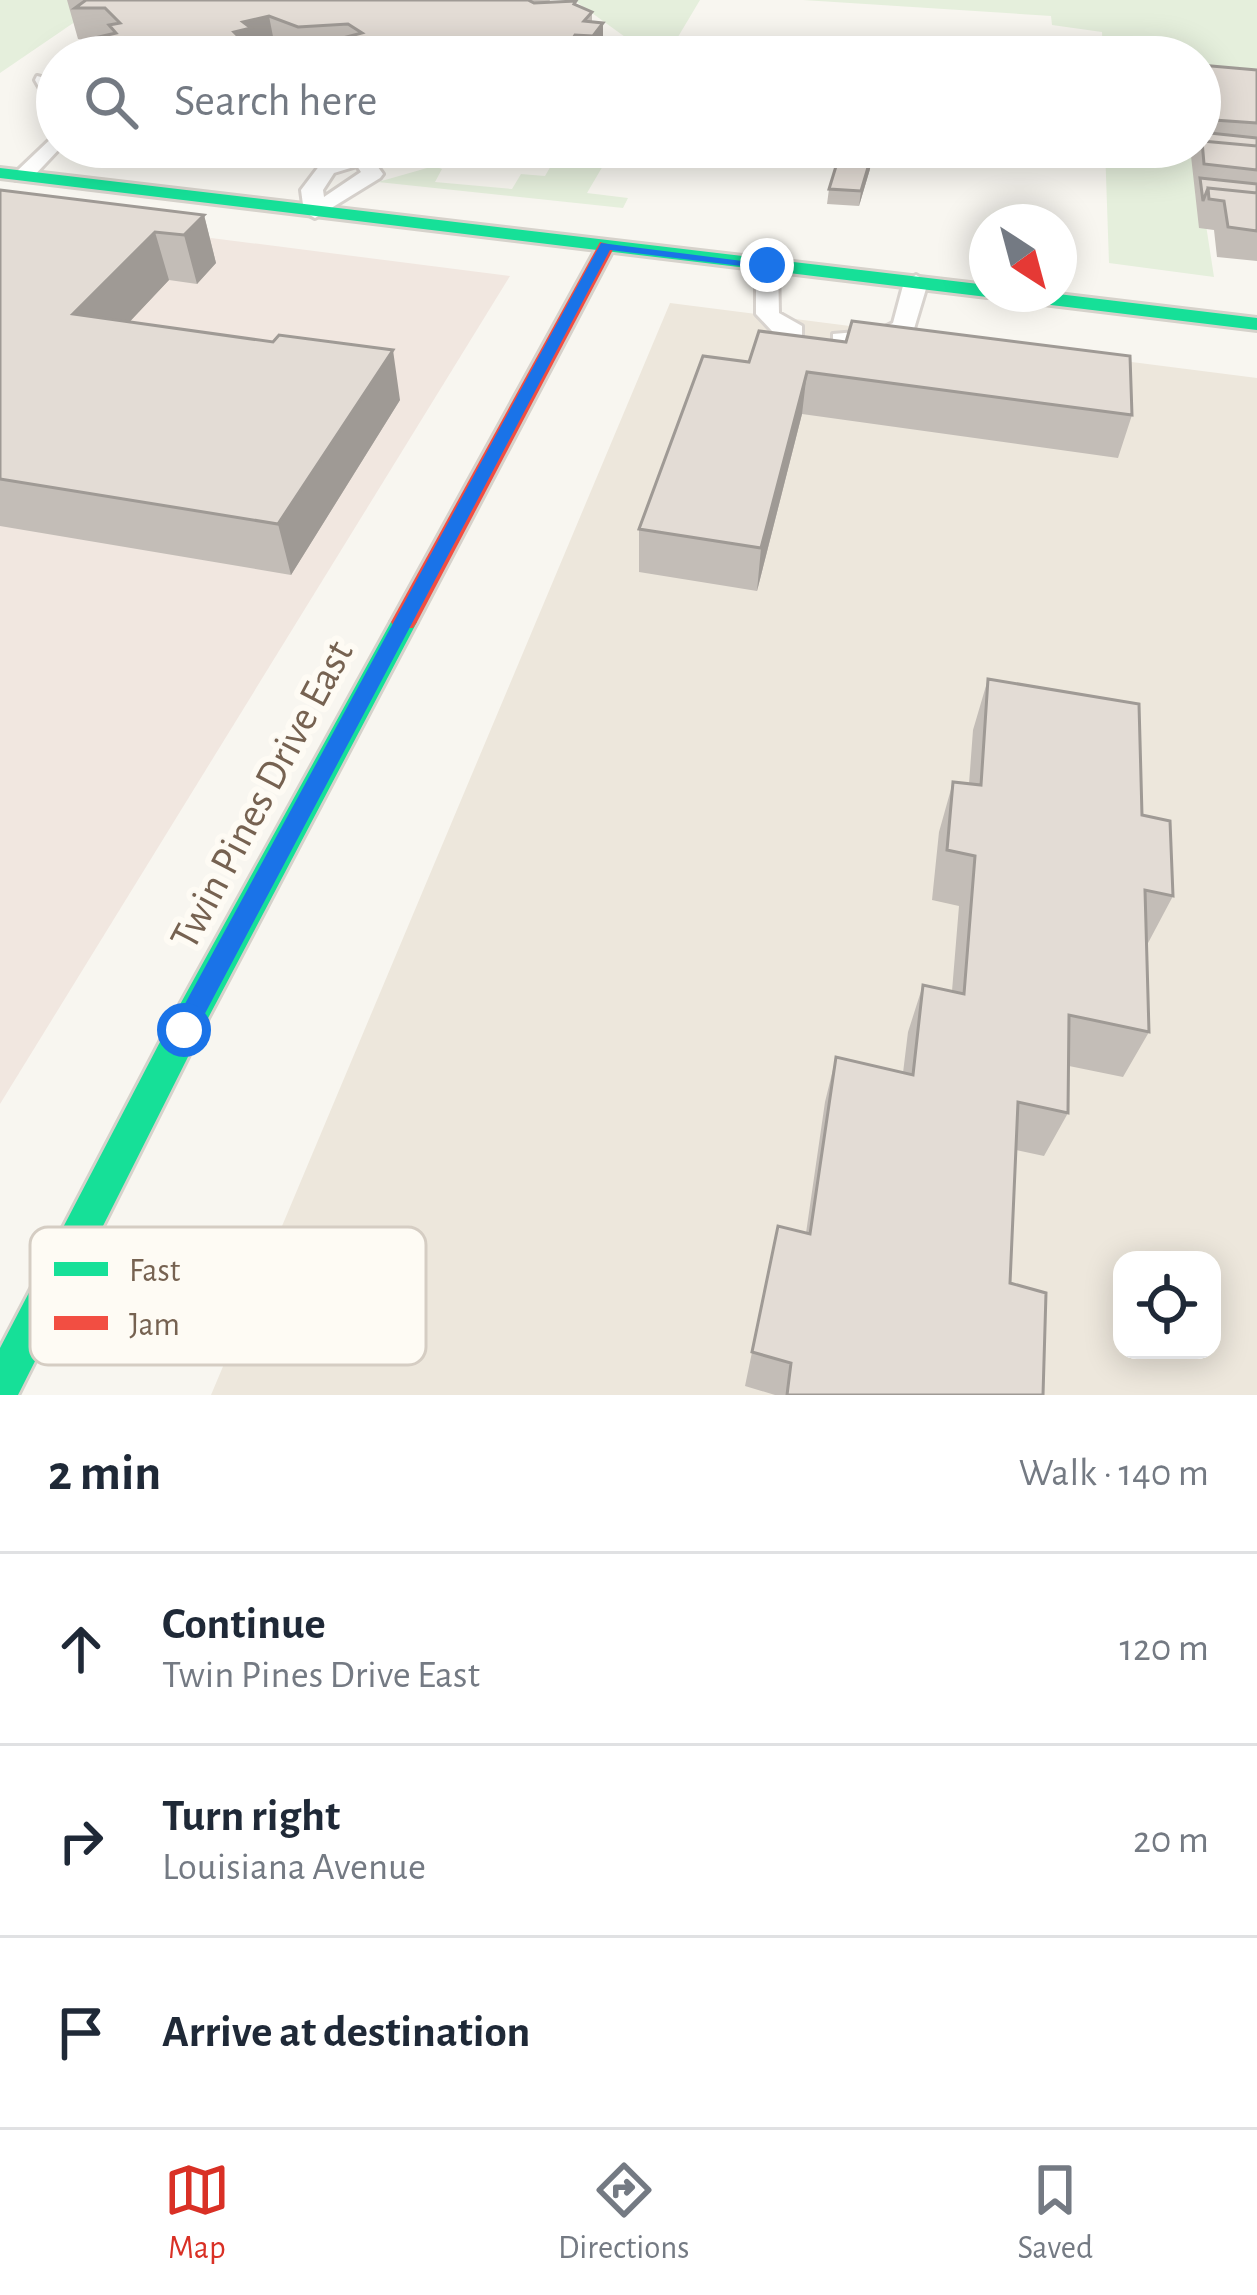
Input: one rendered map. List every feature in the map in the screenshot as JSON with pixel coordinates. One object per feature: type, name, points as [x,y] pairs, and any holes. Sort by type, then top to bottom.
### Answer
[{"type":"street","points":[[11,175],[969,289]]},
{"type":"street","name":"Twin Pines Drive East","points":[[83,1227],[606,246]]},
{"type":"street","points":[[1077,302],[1257,324]]},
{"type":"street","name":"Twin Pines Drive East","points":[[0,1389],[30,1330]]},
{"type":"lane","points":[[11,175],[36,155]]},
{"type":"lane","points":[[330,168],[312,190],[315,212],[373,174],[369,168]]},
{"type":"lane","points":[[767,265],[763,308],[769,320],[793,331]]},
{"type":"lane","points":[[842,339],[884,337],[904,327],[916,283]]},
{"type":"shaded area","points":[[0,211],[510,276],[0,1104]]},
{"type":"shaded area","points":[[670,303],[1257,378],[1257,1395],[211,1395],[224,1365],[426,1365],[426,1227],[282,1227]]},
{"type":"green space","points":[[0,0],[107,0],[54,36],[36,36],[36,48],[0,73]]},
{"type":"green space","points":[[574,0],[700,0],[679,36],[624,36]]},
{"type":"green space","points":[[803,0],[1257,0],[1257,72],[1221,83],[1221,36],[1102,36],[1102,32],[1052,25],[1051,16]]},
{"type":"green space","points":[[427,168],[442,169],[435,182],[512,189],[521,174],[545,176],[550,168],[602,168],[587,193],[628,198],[623,208],[378,182]]},
{"type":"green space","points":[[1106,168],[1197,168],[1214,277],[1109,263]]},
{"type":"building","points":[[86,0],[576,1],[574,4],[592,12],[584,21],[603,23],[593,36],[351,36],[362,33],[348,24],[298,27],[269,16],[243,22],[251,28],[234,32],[238,36],[103,36],[116,33],[109,25],[120,23],[105,8],[75,8]]},
{"type":"building","points":[[1221,67],[1257,70],[1257,123],[1221,120]]},
{"type":"building","points":[[1221,134],[1257,138],[1257,146],[1221,143]]},
{"type":"building","points":[[1221,143],[1257,146],[1257,170],[1221,166]]},
{"type":"building","points":[[835,168],[868,168],[861,191],[829,189]]},
{"type":"building","points":[[1200,178],[1257,184],[1257,193],[1208,188],[1203,201]]},
{"type":"building","points":[[1208,188],[1257,193],[1257,231],[1228,227],[1224,201],[1209,199]]},
{"type":"building","points":[[0,190],[204,215],[184,235],[155,232],[73,314],[273,342],[279,335],[393,350],[278,524],[0,479]]},
{"type":"building","points":[[852,321],[1130,356],[1132,415],[807,372],[761,548],[639,529],[703,356],[749,362],[759,331],[846,342]]},
{"type":"building","points":[[988,679],[1139,704],[1142,815],[1170,821],[1173,896],[1145,890],[1149,1032],[1069,1015],[1068,1113],[1018,1102],[1010,1283],[1046,1293],[1043,1395],[787,1395],[791,1363],[752,1352],[778,1226],[810,1234],[836,1057],[913,1075],[923,985],[964,994],[975,856],[947,850],[953,782],[981,785]]},
{"type":"traffic: fast","points":[[0,173],[969,289]]},
{"type":"traffic: fast","points":[[1077,302],[1257,324]]},
{"type":"traffic: fast","points":[[83,1227],[404,622]]},
{"type":"traffic: fast","points":[[0,1389],[30,1330]]},
{"type":"traffic: jam","points":[[404,622],[606,246]]},
{"type":"route","points":[[184,1030],[606,246],[767,265]]}]
